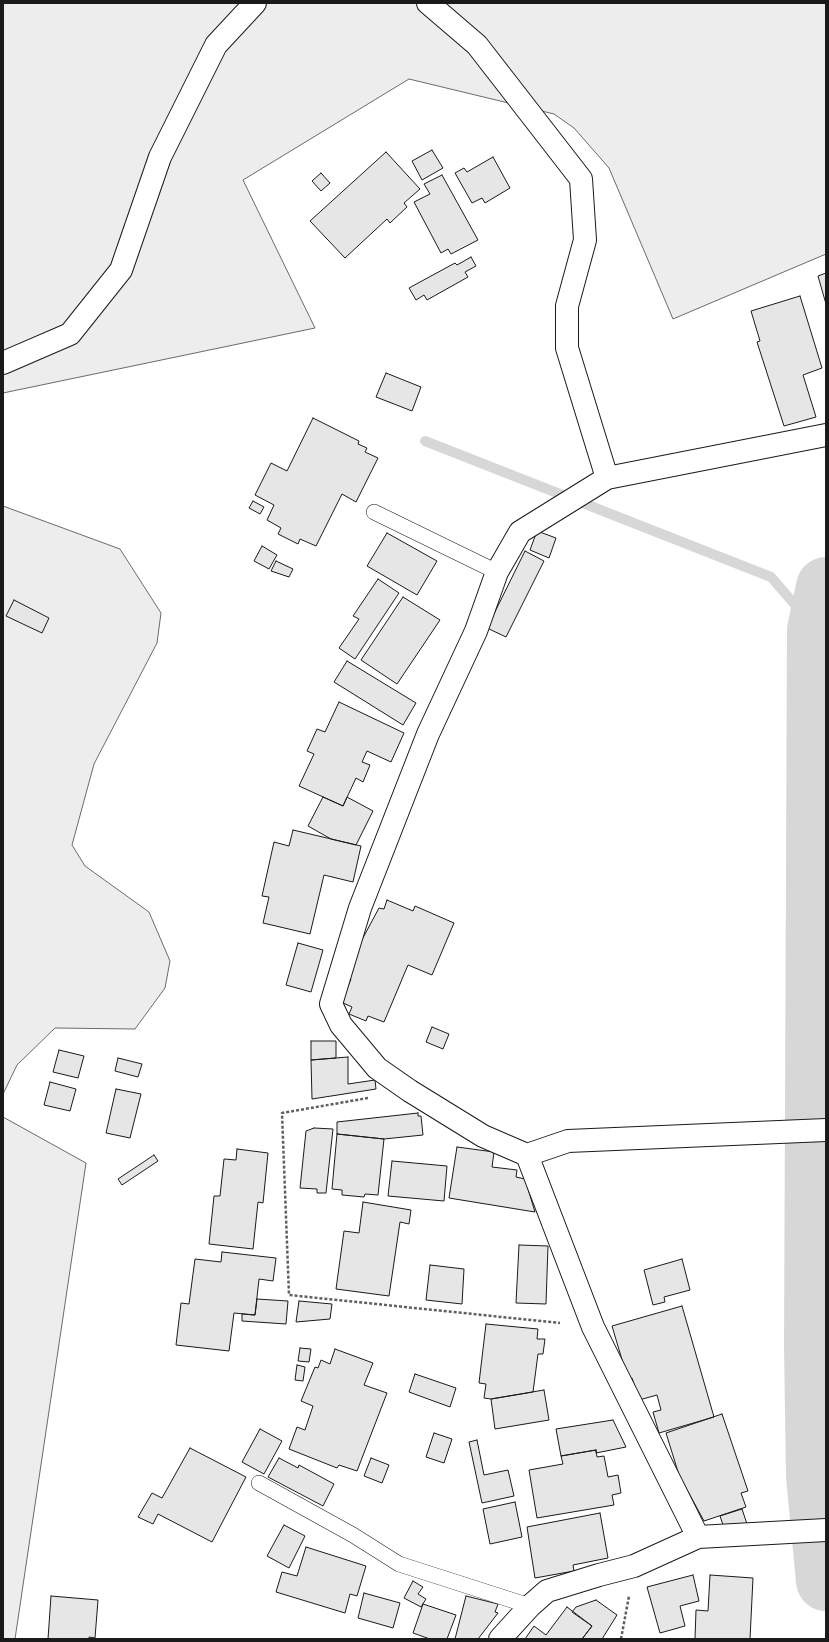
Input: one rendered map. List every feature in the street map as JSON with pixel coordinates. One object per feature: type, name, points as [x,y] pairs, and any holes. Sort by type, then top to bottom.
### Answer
[{"type":"street","points":[[3,363],[70,334],[121,270],[160,157],[216,44],[255,3]]},
{"type":"street","points":[[428,3],[477,45],[581,179],[585,240],[566,306],[567,348],[607,478]]},
{"type":"street","points":[[826,435],[607,478],[520,532],[497,572],[476,631],[428,734],[362,901],[331,1004],[341,1025],[377,1068],[410,1091],[483,1136],[527,1156],[568,1141],[826,1130]]},
{"type":"street","points":[[527,1156],[592,1327],[698,1537]]},
{"type":"street","points":[[500,1639],[530,1606],[547,1591],[634,1566],[698,1537],[817,1531]]},
{"type":"lane","points":[[374,512],[497,572]]},
{"type":"lane","points":[[259,1483],[353,1534],[399,1564],[530,1606]]},
{"type":"path","points":[[410,1091],[282,1113],[289,1295],[592,1327]]},
{"type":"path","points":[[621,1639],[634,1566]]},
{"type":"shaded area","points":[[3,3],[826,3],[826,254],[673,319],[609,168],[574,128],[554,114],[409,79],[243,180],[315,328],[3,393]]},
{"type":"shaded area","points":[[3,506],[120,549],[161,613],[157,643],[94,764],[72,845],[85,866],[149,912],[170,961],[165,988],[135,1029],[55,1028],[17,1065],[3,1094]]},
{"type":"shaded area","points":[[3,1117],[86,1163],[15,1639],[3,1639]]},
{"type":"building","points":[[432,150],[443,168],[422,180],[412,161]]},
{"type":"building","points":[[386,152],[420,189],[404,203],[407,207],[390,223],[387,219],[345,258],[310,221]]},
{"type":"building","points":[[493,157],[510,188],[485,203],[482,198],[472,203],[455,173],[464,168],[467,172]]},
{"type":"building","points":[[321,173],[330,183],[321,191],[312,181]]},
{"type":"building","points":[[442,175],[478,240],[451,254],[448,249],[441,253],[414,202],[430,194],[424,184]]},
{"type":"building","points":[[471,257],[476,266],[465,272],[468,277],[427,300],[424,295],[416,300],[409,288],[455,263],[457,265]]},
{"type":"building","points":[[826,273],[826,304],[818,276]]},
{"type":"building","points":[[800,296],[822,368],[803,375],[816,417],[784,426],[757,342],[760,341],[751,311]]},
{"type":"building","points":[[386,373],[421,387],[412,411],[376,397]]},
{"type":"building","points":[[313,418],[359,441],[358,444],[367,448],[365,452],[378,458],[356,502],[342,494],[316,546],[300,539],[298,544],[278,534],[281,528],[267,520],[274,505],[255,495],[271,463],[287,471]]},
{"type":"building","points":[[253,501],[264,507],[260,514],[249,508]]},
{"type":"building","points":[[537,531],[556,538],[549,558],[530,550]]},
{"type":"building","points":[[387,533],[437,561],[417,595],[367,566]]},
{"type":"building","points":[[262,546],[277,555],[269,569],[254,561]]},
{"type":"building","points":[[525,551],[544,561],[506,637],[487,628]]},
{"type":"building","points":[[276,561],[293,569],[289,577],[271,571]]},
{"type":"building","points":[[378,579],[399,593],[355,659],[339,648],[359,619],[353,616]]},
{"type":"building","points":[[403,597],[440,620],[397,684],[361,660]]},
{"type":"building","points":[[14,600],[49,618],[42,633],[6,616]]},
{"type":"building","points":[[347,661],[416,703],[403,725],[334,682]]},
{"type":"building","points":[[339,702],[404,733],[391,762],[367,751],[362,762],[370,765],[363,782],[356,778],[343,806],[299,786],[314,754],[307,751],[317,729],[325,732]]},
{"type":"building","points":[[323,797],[343,806],[347,797],[373,811],[356,845],[331,839],[308,826]]},
{"type":"building","points":[[293,830],[361,846],[353,882],[324,875],[310,934],[263,923],[269,897],[262,896],[274,842],[289,846]]},
{"type":"building","points":[[387,900],[413,911],[415,906],[454,923],[432,975],[408,965],[384,1022],[368,1016],[366,1021],[349,1014],[352,1007],[341,1002],[351,979],[346,977],[357,949],[379,908],[384,909]]},
{"type":"building","points":[[298,943],[323,950],[311,992],[286,985]]},
{"type":"building","points":[[432,1027],[449,1034],[443,1049],[426,1042]]},
{"type":"building","points":[[311,1041],[336,1041],[336,1058],[311,1060]]},
{"type":"building","points":[[59,1050],[84,1056],[78,1078],[53,1072]]},
{"type":"building","points":[[348,1057],[348,1084],[375,1080],[376,1089],[312,1099],[311,1060]]},
{"type":"building","points":[[118,1058],[142,1064],[138,1077],[115,1071]]},
{"type":"building","points":[[50,1082],[76,1089],[70,1111],[44,1105]]},
{"type":"building","points":[[116,1089],[141,1094],[130,1138],[106,1133]]},
{"type":"building","points":[[418,1113],[418,1116],[421,1116],[423,1135],[384,1139],[337,1134],[337,1122]]},
{"type":"building","points":[[314,1128],[333,1129],[326,1193],[317,1193],[317,1189],[300,1188],[306,1131]]},
{"type":"building","points":[[337,1134],[384,1139],[378,1195],[365,1194],[364,1197],[342,1195],[342,1190],[332,1189]]},
{"type":"building","points":[[457,1147],[494,1152],[492,1167],[517,1170],[516,1177],[525,1179],[535,1212],[449,1198]]},
{"type":"building","points":[[237,1149],[268,1153],[263,1203],[258,1202],[253,1249],[209,1244],[214,1196],[220,1196],[224,1159],[236,1160]]},
{"type":"building","points":[[154,1155],[158,1161],[122,1185],[118,1179]]},
{"type":"building","points":[[392,1161],[447,1166],[444,1201],[388,1196]]},
{"type":"building","points":[[363,1202],[411,1210],[409,1224],[400,1222],[389,1296],[336,1289],[344,1231],[359,1233]]},
{"type":"building","points":[[519,1245],[548,1246],[546,1304],[516,1303]]},
{"type":"building","points":[[222,1252],[276,1258],[273,1281],[259,1279],[255,1315],[234,1313],[229,1351],[176,1345],[181,1303],[189,1304],[195,1259],[221,1262]]},
{"type":"building","points":[[682,1259],[690,1290],[664,1297],[665,1302],[653,1305],[644,1270]]},
{"type":"building","points":[[430,1265],[464,1269],[462,1304],[426,1300]]},
{"type":"building","points":[[257,1299],[288,1301],[286,1324],[242,1321],[242,1314],[255,1315]]},
{"type":"building","points":[[299,1301],[332,1304],[330,1319],[296,1322]]},
{"type":"building","points":[[682,1306],[714,1417],[659,1433],[653,1412],[661,1410],[657,1395],[639,1400],[632,1378],[628,1380],[612,1326]]},
{"type":"building","points":[[486,1324],[538,1329],[537,1339],[545,1339],[543,1354],[538,1354],[533,1392],[491,1399],[484,1398],[486,1384],[479,1383]]},
{"type":"building","points":[[300,1348],[311,1349],[309,1362],[298,1361]]},
{"type":"building","points":[[335,1349],[373,1363],[364,1385],[387,1393],[357,1471],[339,1465],[337,1468],[289,1449],[297,1427],[305,1430],[313,1406],[301,1401],[315,1367],[318,1368],[321,1360],[330,1364]]},
{"type":"building","points":[[297,1365],[305,1367],[303,1381],[295,1380]]},
{"type":"building","points":[[415,1374],[456,1388],[450,1407],[409,1392]]},
{"type":"building","points":[[544,1390],[549,1420],[495,1429],[491,1399]]},
{"type":"building","points":[[722,1414],[748,1491],[741,1493],[746,1507],[704,1521],[679,1475],[666,1433]]},
{"type":"building","points":[[613,1420],[626,1447],[596,1453],[596,1450],[561,1456],[556,1429]]},
{"type":"building","points":[[260,1429],[282,1441],[264,1474],[242,1462]]},
{"type":"building","points":[[434,1433],[452,1439],[444,1463],[426,1457]]},
{"type":"building","points":[[477,1440],[484,1475],[508,1470],[514,1496],[482,1503],[469,1442]]},
{"type":"building","points":[[190,1448],[246,1477],[212,1542],[158,1514],[153,1524],[138,1517],[152,1493],[162,1498]]},
{"type":"building","points":[[596,1450],[597,1457],[604,1456],[608,1477],[618,1475],[621,1493],[612,1495],[614,1505],[537,1518],[529,1470],[563,1464],[561,1456]]},
{"type":"building","points":[[279,1458],[298,1468],[299,1465],[334,1484],[323,1506],[268,1477]]},
{"type":"building","points":[[371,1458],[389,1465],[382,1483],[364,1476]]},
{"type":"building","points":[[515,1502],[522,1537],[490,1544],[483,1509]]},
{"type":"building","points":[[742,1509],[748,1527],[726,1534],[720,1516]]},
{"type":"building","points":[[600,1513],[608,1558],[573,1565],[574,1571],[535,1578],[527,1527]]},
{"type":"building","points":[[284,1525],[305,1536],[289,1568],[267,1556]]},
{"type":"building","points":[[306,1547],[366,1566],[357,1596],[350,1594],[345,1613],[276,1592],[282,1572],[297,1576]]},
{"type":"building","points":[[693,1575],[699,1601],[680,1606],[685,1626],[660,1633],[647,1587]]},
{"type":"building","points":[[710,1575],[753,1578],[750,1639],[695,1639],[696,1610],[708,1611]]},
{"type":"building","points":[[413,1581],[423,1587],[418,1594],[426,1599],[421,1607],[404,1598]]},
{"type":"building","points":[[364,1593],[400,1603],[393,1628],[358,1618]]},
{"type":"building","points":[[51,1596],[98,1600],[95,1638],[48,1639]]},
{"type":"building","points":[[466,1596],[498,1604],[495,1612],[498,1613],[478,1639],[455,1639]]},
{"type":"building","points":[[596,1600],[617,1615],[602,1639],[582,1639],[592,1626],[572,1612],[576,1607]]},
{"type":"building","points":[[423,1604],[456,1615],[447,1639],[430,1639],[413,1633]]},
{"type":"building","points":[[567,1607],[592,1626],[582,1639],[525,1639],[534,1626],[546,1635]]},
{"type":"waterway","points":[[425,441],[771,577],[817,630]]},
{"type":"waterway","points":[[826,587],[817,630],[814,1347],[816,1476],[826,1581]]}]
